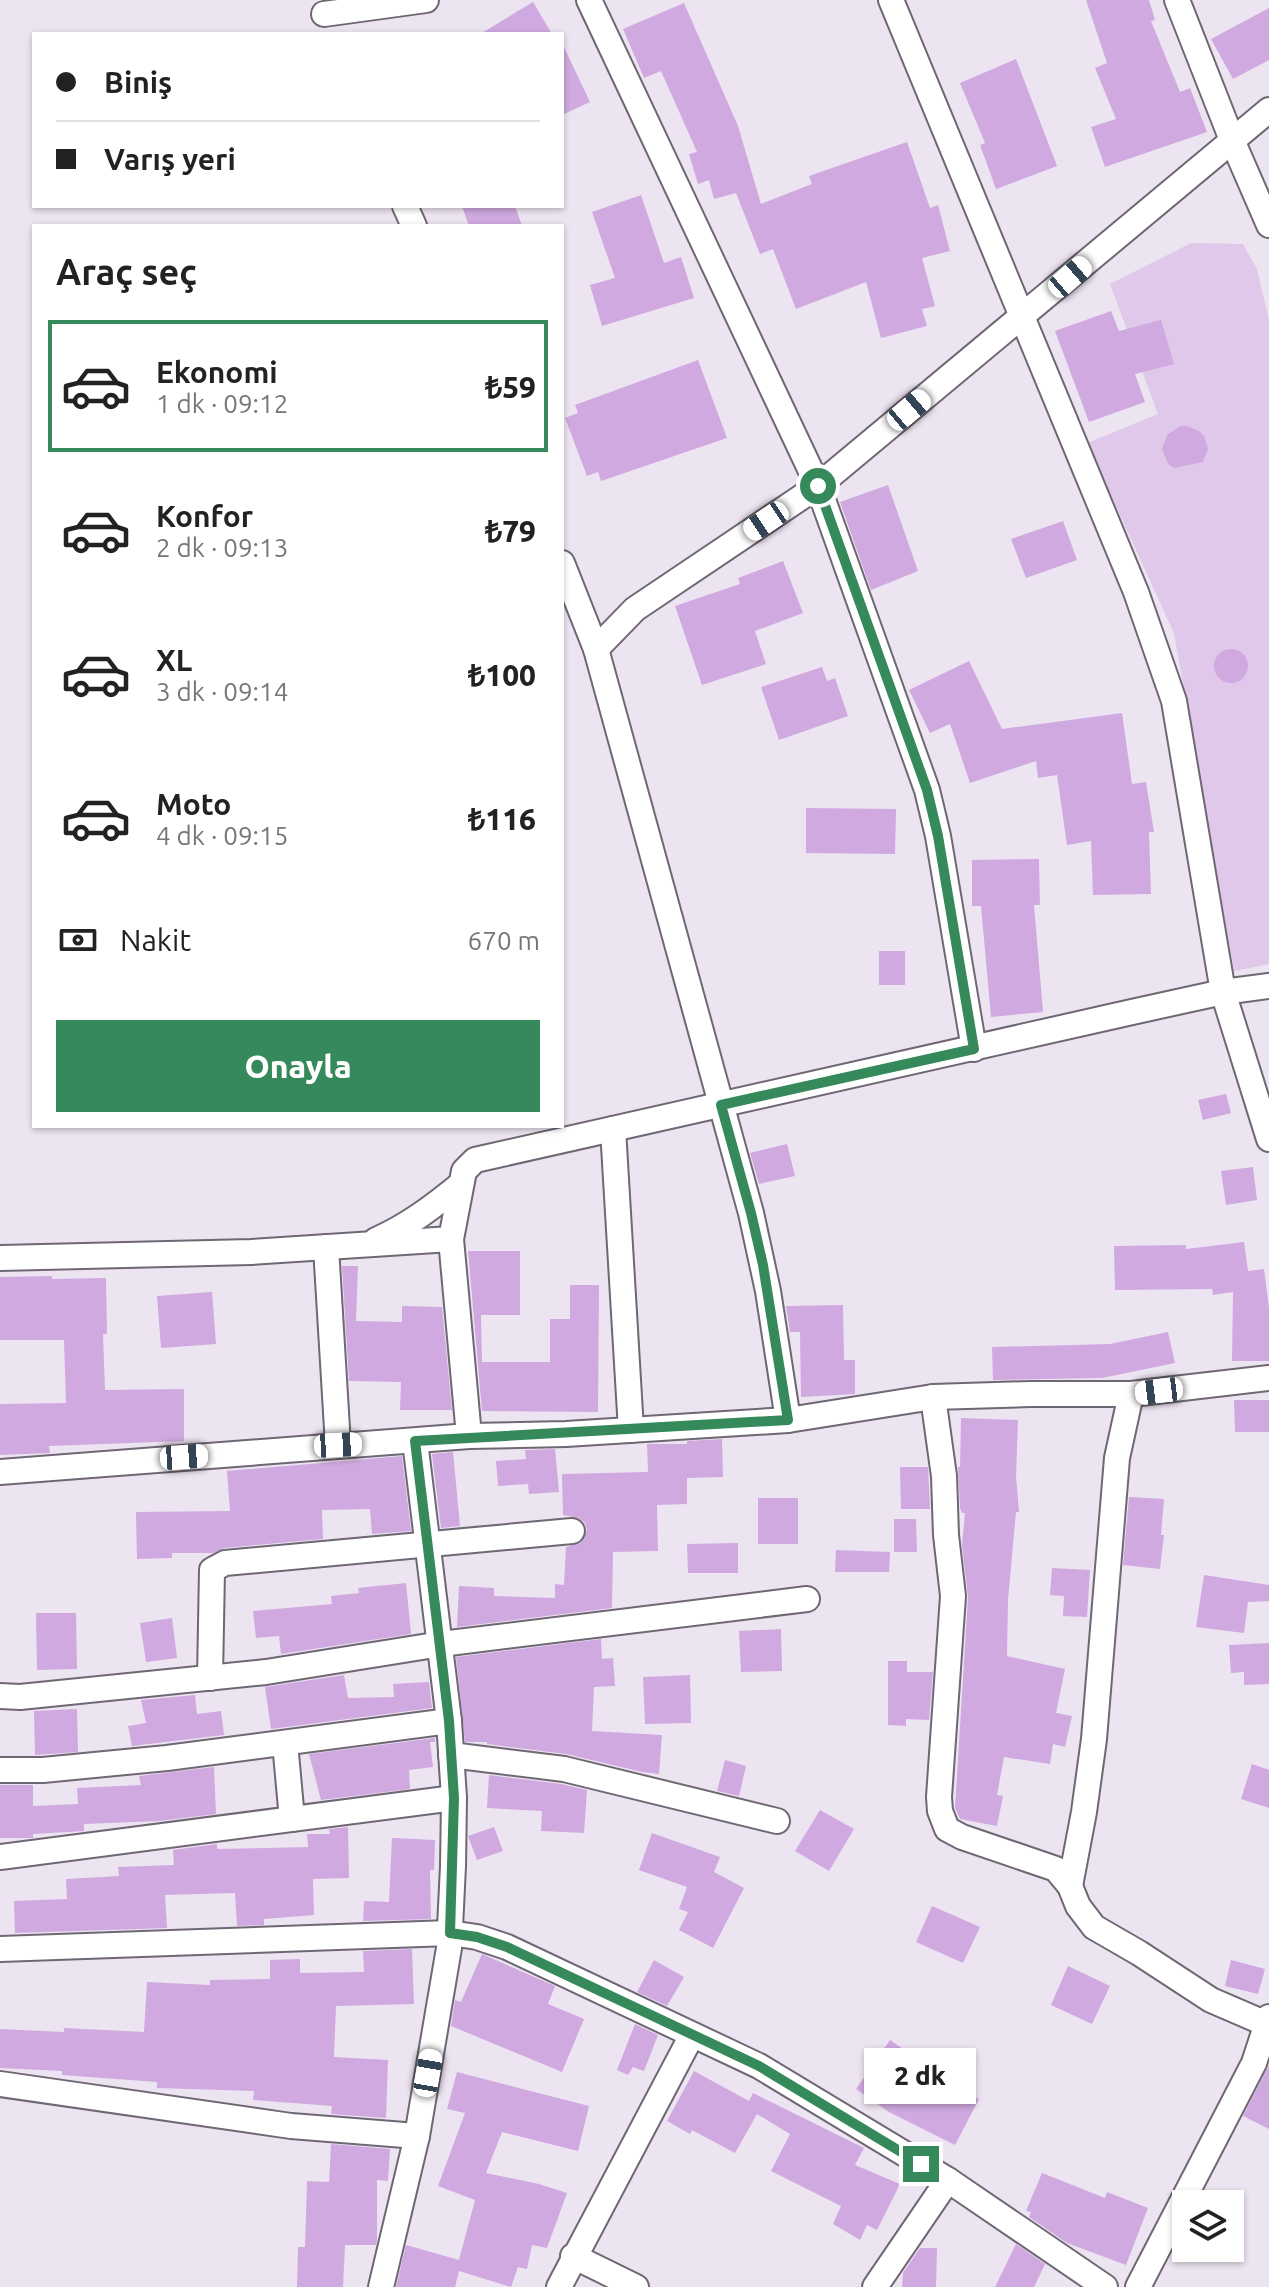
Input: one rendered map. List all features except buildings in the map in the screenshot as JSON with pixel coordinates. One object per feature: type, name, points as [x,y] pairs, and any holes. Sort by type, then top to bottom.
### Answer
[{"type":"street","points":[[324,16],[426,0]]},
{"type":"street","points":[[589,0],[818,486],[927,790],[938,836],[974,1049]]},
{"type":"street","points":[[891,0],[1136,592],[1174,701],[1223,992],[1269,1139]]},
{"type":"street","points":[[1177,0],[1232,140],[1268,216]]},
{"type":"street","points":[[596,649],[635,609],[818,486],[1269,110]]},
{"type":"street","points":[[564,568],[596,649],[751,1213],[763,1265],[788,1420]]},
{"type":"street","points":[[469,1436],[451,1239],[464,1171],[475,1160],[1223,992],[1269,986]]},
{"type":"street","points":[[613,1129],[631,1430]]},
{"type":"street","points":[[363,1245],[395,1232],[431,1209],[461,1184]]},
{"type":"street","points":[[0,1258],[251,1252],[451,1239]]},
{"type":"street","points":[[326,1247],[338,1445]]},
{"type":"street","points":[[0,1472],[469,1436],[788,1420],[933,1397],[1131,1394],[1269,1378]]},
{"type":"street","points":[[1070,1886],[1094,1739],[1117,1458],[1131,1394]]},
{"type":"street","points":[[933,1397],[944,1476],[946,1535],[953,1596],[940,1811],[947,1829],[1056,1869],[1094,1927],[1211,2000],[1269,2025]]},
{"type":"street","points":[[381,2287],[417,2136],[450,1933],[454,1798],[449,1721],[415,1441]]},
{"type":"street","points":[[210,1678],[212,1570],[225,1563],[572,1531]]},
{"type":"street","points":[[0,1696],[20,1697],[266,1672],[441,1644],[807,1599]]},
{"type":"street","points":[[0,1770],[43,1770],[136,1761],[449,1721]]},
{"type":"street","points":[[285,1743],[292,1819]]},
{"type":"street","points":[[451,1755],[564,1769],[777,1821]]},
{"type":"street","points":[[0,1857],[454,1798]]},
{"type":"street","points":[[0,1949],[450,1933],[477,1937],[507,1947],[759,2066],[948,2180],[1105,2287]]},
{"type":"street","points":[[1138,2287],[1254,2063],[1269,2025],[1269,2017]]},
{"type":"street","points":[[559,2287],[692,2035]]},
{"type":"street","points":[[0,2084],[291,2126],[417,2136]]},
{"type":"street","points":[[875,2287],[948,2180]]},
{"type":"street","points":[[573,2256],[636,2287]]},
{"type":"shaded area","points":[[1191,243],[1243,244],[1257,269],[1269,320],[1269,964],[1234,971],[1174,633],[1087,443],[1158,414],[1110,284]]},
{"type":"route","points":[[818,486],[927,790],[938,836],[974,1049],[721,1105],[763,1265],[788,1420],[415,1441],[449,1721],[454,1798],[450,1933],[477,1937],[507,1947],[759,2066],[921,2164]]}]
